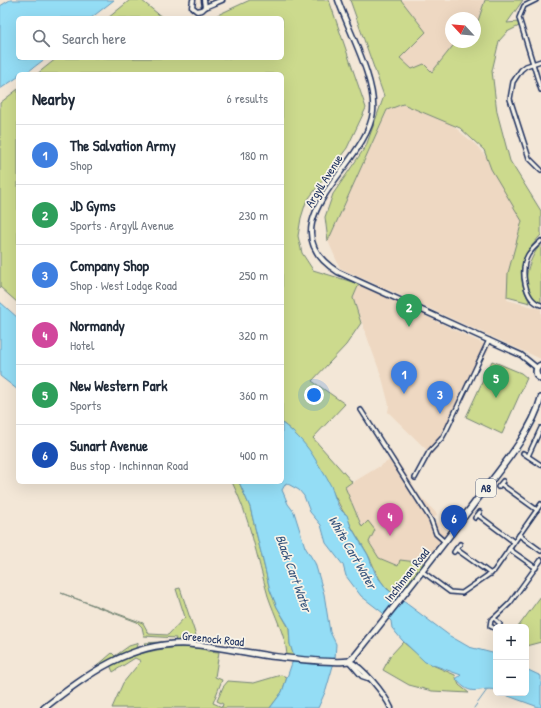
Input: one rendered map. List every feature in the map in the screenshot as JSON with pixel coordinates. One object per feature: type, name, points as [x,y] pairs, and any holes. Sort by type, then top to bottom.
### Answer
[{"type":"main road","points":[[539,366],[536,374],[541,380]]},
{"type":"main road","name":"Inchinnan Road","points":[[349,661],[356,656],[423,572],[528,429],[541,398]]},
{"type":"main road","name":"Greenock Road","points":[[44,708],[102,666],[142,649],[188,644],[287,658],[349,661]]},
{"type":"street","points":[[193,0],[191,5],[195,10],[202,10],[214,2],[222,0]]},
{"type":"street","points":[[205,7],[205,0],[214,2]]},
{"type":"street","name":"Argyll Avenue","points":[[338,0],[371,87],[372,113],[365,135],[316,210],[312,220],[311,231],[315,249],[324,262],[338,272],[489,340],[521,355],[539,366]]},
{"type":"street","points":[[536,0],[524,6],[519,18],[541,90]]},
{"type":"street","points":[[541,61],[526,66],[516,75],[511,87],[510,99],[529,158],[541,170]]},
{"type":"street","points":[[541,241],[528,255],[524,268],[527,292],[536,303],[541,305]]},
{"type":"street","points":[[415,478],[429,452],[442,438],[447,429],[489,340]]},
{"type":"street","points":[[361,410],[431,520],[436,534],[445,542]]},
{"type":"street","points":[[528,456],[541,428]]},
{"type":"street","points":[[523,453],[541,465]]},
{"type":"street","points":[[498,487],[502,482],[537,510]]},
{"type":"street","points":[[423,572],[450,592],[458,594],[491,574],[541,504]]},
{"type":"street","points":[[475,518],[479,513],[514,542]]},
{"type":"street","points":[[519,536],[541,551]]},
{"type":"street","points":[[460,544],[455,551],[491,574]]},
{"type":"street","points":[[509,549],[536,568]]},
{"type":"street","points":[[493,628],[489,624],[490,621],[510,603],[541,560]]},
{"type":"street","points":[[494,618],[499,624]]},
{"type":"street","points":[[349,661],[352,667],[362,676],[368,678],[384,695],[391,708]]},
{"type":"shaded area","points":[[401,0],[485,0],[481,12],[445,12],[445,48],[451,48],[432,72],[412,69],[399,58],[426,32]]},
{"type":"shaded area","points":[[403,104],[451,124],[477,146],[492,164],[527,222],[507,300],[541,309],[541,359],[340,268],[328,241],[387,110]]},
{"type":"shaded area","points":[[359,284],[490,347],[432,455],[388,412],[389,405],[382,378],[353,298]]},
{"type":"shaded area","points":[[395,457],[420,496],[437,514],[434,519],[448,534],[425,563],[400,560],[398,566],[379,558],[369,542],[370,537],[363,527],[345,487]]},
{"type":"green space","points":[[130,0],[141,0],[161,16],[110,16]]},
{"type":"green space","points":[[250,0],[329,0],[366,108],[347,148],[306,202],[301,218],[298,236],[302,253],[313,270],[359,284],[353,298],[361,323],[346,345],[312,381],[345,404],[313,438],[352,482],[345,487],[362,527],[368,521],[375,530],[369,542],[379,558],[398,566],[400,560],[425,563],[410,583],[398,586],[395,590],[395,595],[384,585],[378,576],[367,553],[350,525],[346,514],[344,513],[318,465],[302,442],[284,425],[284,72],[40,72],[54,60],[284,60],[284,16],[215,16]]},
{"type":"green space","points":[[350,0],[401,0],[426,32],[400,58],[412,69],[424,64],[432,72],[451,48],[481,48],[481,12],[485,0],[523,0],[507,23],[518,22],[519,26],[507,32],[499,41],[492,71],[497,112],[510,161],[541,211],[541,235],[528,251],[524,259],[521,275],[525,293],[530,303],[507,297],[508,273],[522,221],[491,169],[484,150],[460,128],[403,104],[387,110],[328,241],[325,217],[333,194],[366,146],[384,96]]},
{"type":"green space","points":[[16,91],[16,301],[0,287],[0,103]]},
{"type":"green space","points":[[541,244],[541,303],[533,298],[529,292],[527,275],[532,258]]},
{"type":"green space","points":[[492,361],[521,373],[527,378],[502,434],[466,417]]},
{"type":"green space","points":[[233,484],[240,484],[250,507],[270,590],[277,607],[289,628],[290,644],[294,656],[287,655],[284,641],[268,596],[253,538]]},
{"type":"green space","points":[[180,588],[197,639],[179,639],[207,644],[146,645],[144,643],[175,641],[176,638],[144,636],[142,627],[137,622],[61,593],[143,623],[149,634],[168,635],[185,617],[176,589]]},
{"type":"green space","points":[[541,596],[541,642],[529,645],[529,624],[520,624]]},
{"type":"green space","points":[[403,642],[428,663],[455,675],[459,685],[469,693],[432,691],[409,685],[383,670],[391,655]]},
{"type":"green space","points":[[139,643],[135,649],[97,666],[112,653],[115,656],[129,646]]},
{"type":"green space","points":[[185,647],[207,649],[207,651],[219,652],[215,677],[222,680],[213,703],[222,707],[223,704],[217,701],[223,687],[228,681],[254,683],[281,675],[287,677],[282,692],[270,708],[112,708],[123,683],[141,661],[135,658],[113,672],[110,665],[147,652]]},
{"type":"water","points":[[10,0],[114,0],[94,16],[16,16],[16,60],[43,60],[28,72],[16,72],[16,78],[0,89],[0,6]]},
{"type":"water","points":[[0,302],[16,316],[16,388],[0,376]]},
{"type":"water","points":[[284,425],[306,445],[312,454],[331,486],[341,510],[347,515],[351,527],[368,555],[376,575],[387,589],[450,636],[469,647],[493,653],[493,690],[466,689],[456,679],[461,675],[425,662],[402,640],[392,628],[391,621],[361,596],[346,576],[343,565],[326,543],[321,525],[310,512],[304,496],[299,490],[286,483],[282,490],[288,504],[294,512],[305,547],[315,563],[324,594],[330,632],[336,644],[335,659],[326,690],[318,708],[270,708],[282,692],[294,657],[290,644],[289,627],[277,607],[270,590],[250,507],[240,484],[284,484]]},
{"type":"water","points":[[529,670],[541,676],[541,708],[508,696],[529,696]]},
{"type":"waterway","points":[[474,708],[487,690]]},
{"type":"place","name":"JD Gyms","points":[[409,327]]},
{"type":"place","name":"The Salvation Army","points":[[404,394]]},
{"type":"place","name":"New Western Park","points":[[496,398]]},
{"type":"place","name":"Company Shop","points":[[440,414]]},
{"type":"place","name":"Normandy","points":[[390,536]]},
{"type":"place","name":"Sunart Avenue","points":[[454,538]]},
{"type":"water label","name":"White Cart Water","points":[[353,552]]},
{"type":"water label","name":"Black Cart Water","points":[[294,573]]}]
